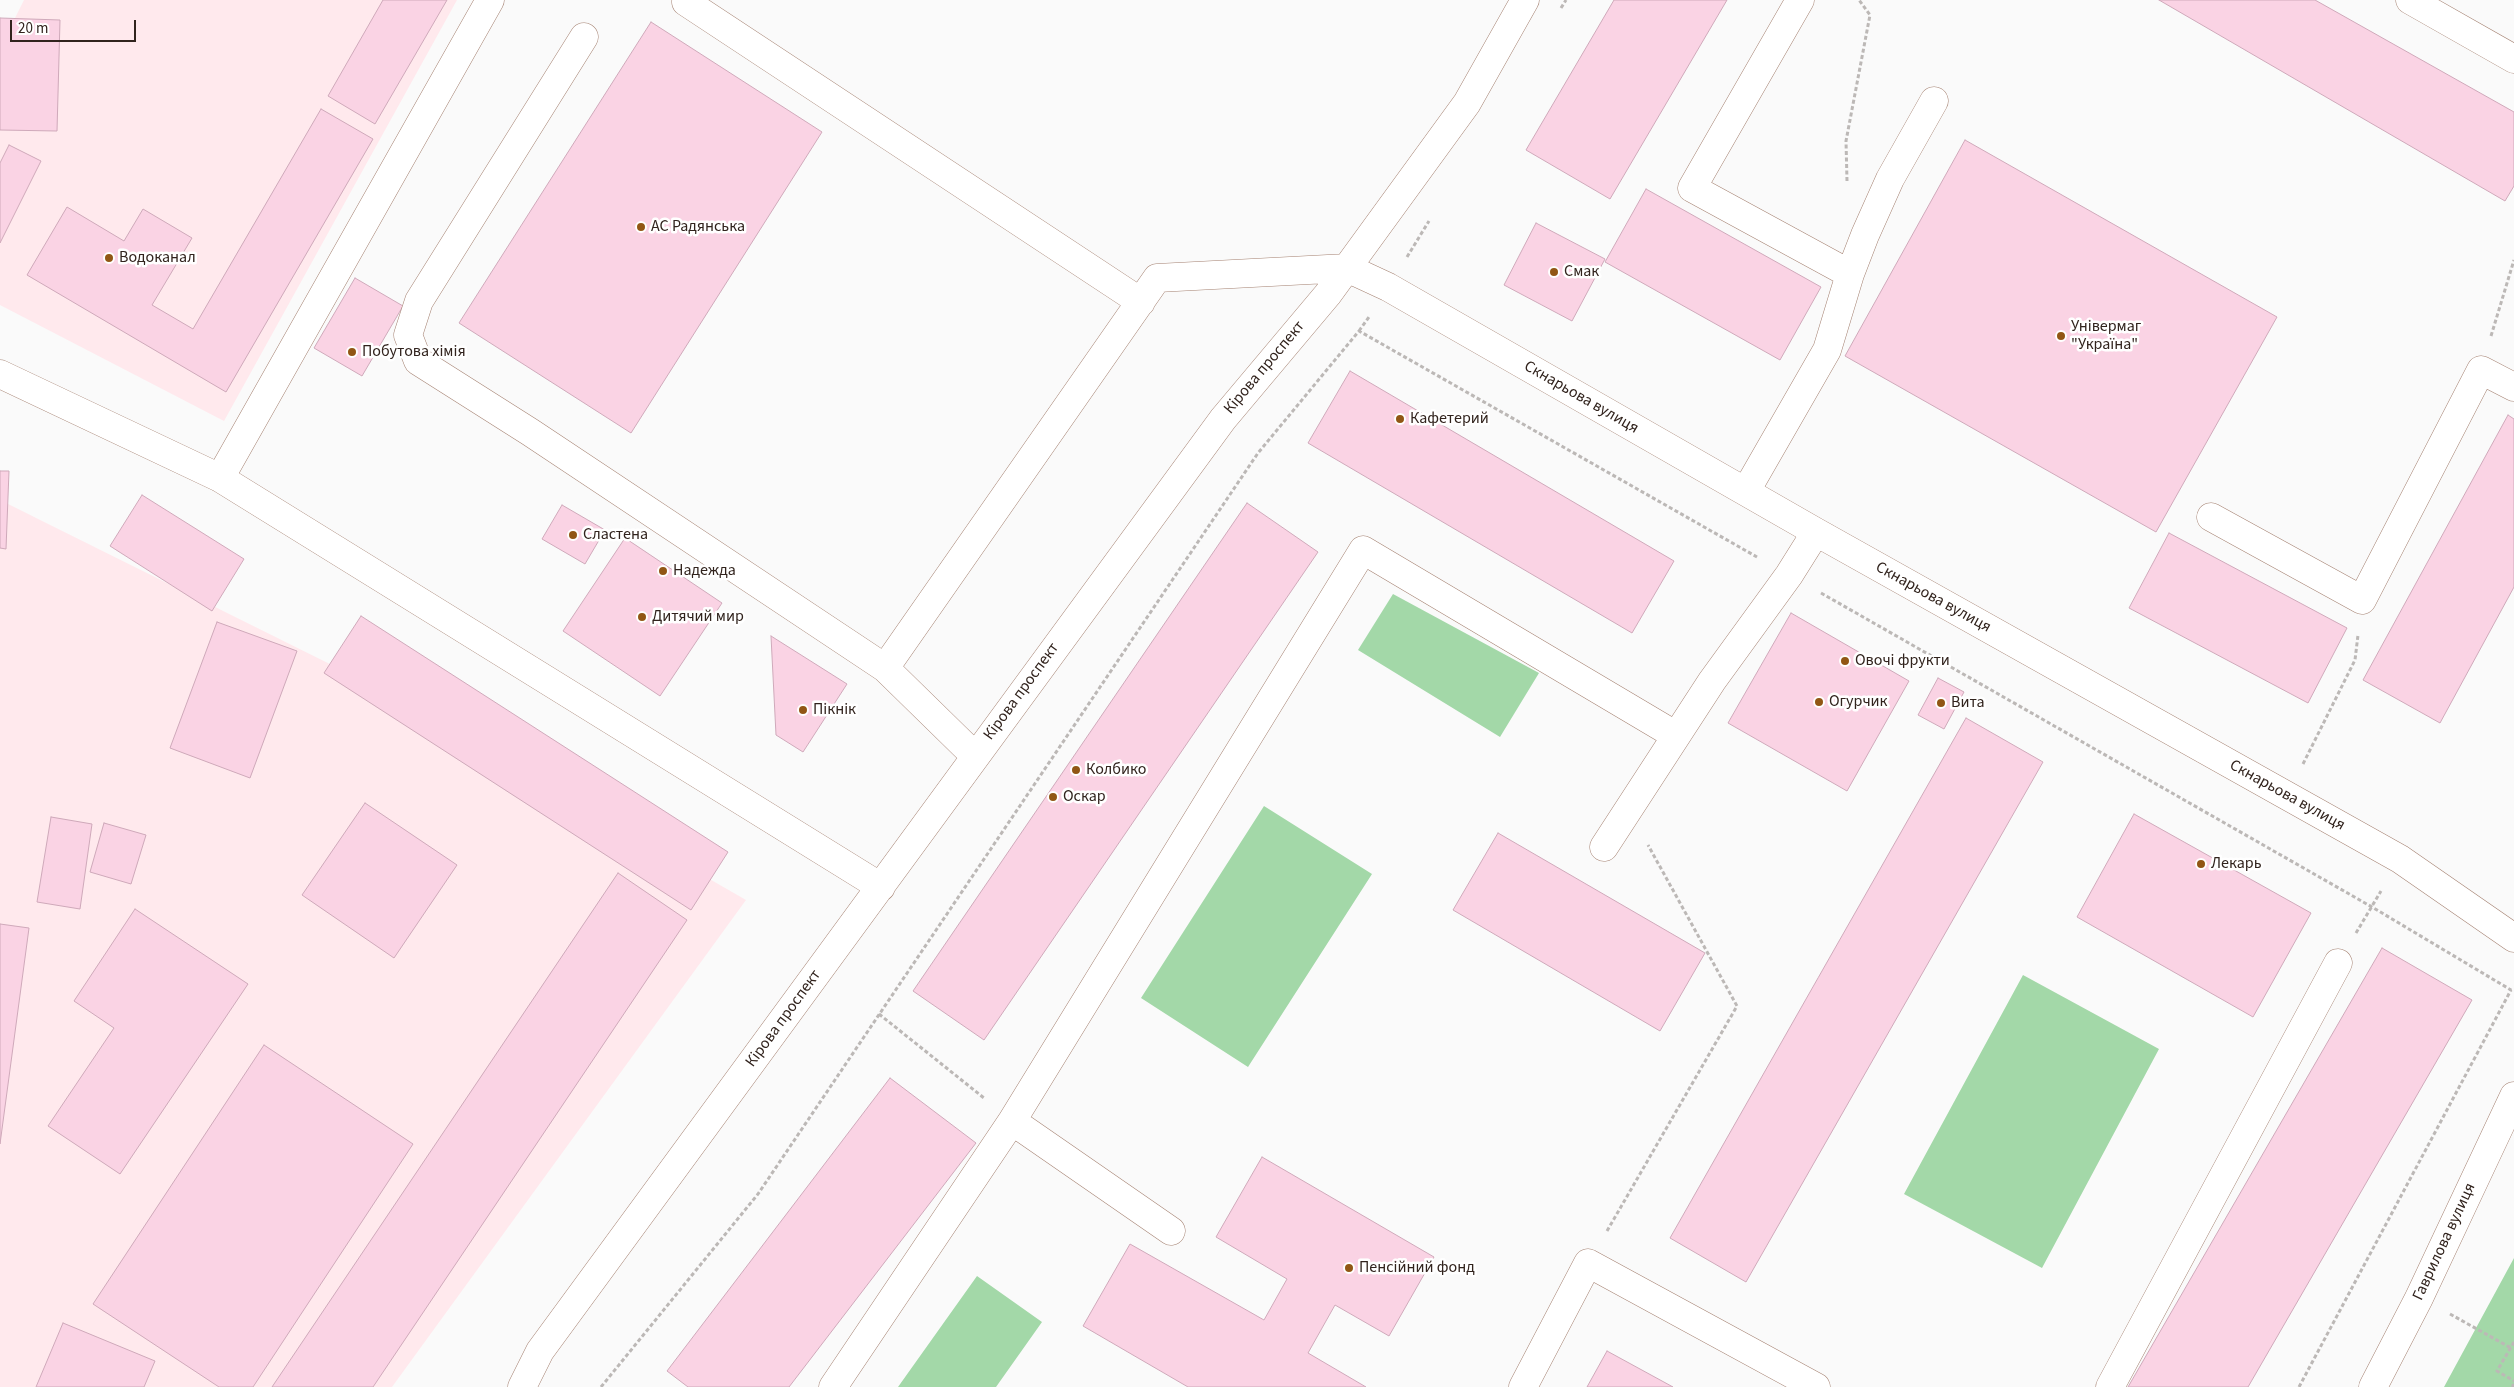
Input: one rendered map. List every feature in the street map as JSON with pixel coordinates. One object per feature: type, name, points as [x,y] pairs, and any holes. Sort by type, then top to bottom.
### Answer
[{"type":"street","points":[[220,478],[490,0]]},
{"type":"street","name":"Кірова проспект","points":[[522,1387],[540,1351],[1223,419],[1347,268],[1467,103],[1525,0]]},
{"type":"street","points":[[1800,0],[1692,188],[1850,274]]},
{"type":"street","points":[[2410,0],[2514,59]]},
{"type":"street","points":[[686,2],[1140,302]]},
{"type":"street","points":[[584,37],[419,301],[408,335],[418,361],[546,443],[885,668],[975,756]]},
{"type":"street","points":[[1746,491],[1827,350],[1850,274],[1890,179],[1934,101]]},
{"type":"street","points":[[885,668],[1157,278],[1347,268]]},
{"type":"street","name":"Скнарьова вулиця","points":[[1347,268],[1388,288],[1816,532],[2400,859],[2514,938]]},
{"type":"street","points":[[2211,517],[2362,600],[2481,370],[2514,386]]},
{"type":"street","points":[[0,374],[220,478],[881,887]]},
{"type":"street","points":[[1604,847],[1675,735],[1789,575],[1816,532]]},
{"type":"street","points":[[833,1387],[1012,1121],[1362,550],[1675,735]]},
{"type":"street","points":[[2110,1387],[2338,964]]},
{"type":"street","name":"Гаврилова вулиця","points":[[2373,1387],[2419,1298],[2514,1096]]},
{"type":"street","points":[[1012,1121],[1171,1231]]},
{"type":"street","points":[[1523,1387],[1588,1263],[1816,1387]]},
{"type":"path","points":[[1848,188],[1846,141],[1870,15],[1859,0]]},
{"type":"path","points":[[2481,370],[2514,260]]},
{"type":"path","points":[[601,1387],[758,1194],[1258,453],[1360,330],[2372,907],[2512,989],[2298,1387]]},
{"type":"path","points":[[2287,796],[2355,660],[2362,600]]},
{"type":"path","points":[[1588,1263],[1737,1006],[1627,808]]},
{"type":"path","points":[[2338,964],[2400,859]]},
{"type":"path","points":[[879,1014],[1012,1121]]},
{"type":"path","points":[[2466,1322],[2511,1348]]},
{"type":"path","points":[[2513,1384],[2497,1372],[2514,1342]]},
{"type":"shaded area","points":[[24,0],[457,0],[224,421],[0,305],[0,48]]},
{"type":"shaded area","points":[[0,500],[374,686],[746,900],[392,1387],[0,1387]]},
{"type":"green space","points":[[1393,594],[1539,673],[1500,737],[1358,650]]},
{"type":"green space","points":[[1264,806],[1372,874],[1248,1067],[1141,998]]},
{"type":"green space","points":[[2023,975],[2159,1049],[2042,1268],[1904,1194]]},
{"type":"green space","points":[[2514,1258],[2514,1387],[2444,1387]]},
{"type":"green space","points":[[977,1276],[1042,1322],[996,1387],[898,1387]]},
{"type":"building","points":[[383,0],[447,0],[375,124],[328,96]]},
{"type":"building","points":[[1614,0],[1727,0],[1610,199],[1526,150]]},
{"type":"building","points":[[2159,0],[2315,0],[2514,112],[2514,186],[2505,201]]},
{"type":"building","points":[[0,18],[60,20],[57,131],[0,130]]},
{"type":"building","name":"АС Радянська","points":[[651,22],[822,132],[631,433],[459,323]]},
{"type":"building","name":"Водоканал","points":[[321,109],[373,139],[226,392],[27,275],[67,207],[124,241],[143,209],[192,238],[152,305],[193,329]]},
{"type":"building","name":"Універмаг \"Україна\"","points":[[1965,140],[2277,317],[2156,532],[1845,356]]},
{"type":"building","points":[[9,145],[41,161],[0,243],[0,163]]},
{"type":"building","points":[[1646,189],[1821,287],[1780,360],[1605,262]]},
{"type":"building","name":"Смак","points":[[1536,223],[1605,259],[1572,321],[1504,285]]},
{"type":"building","points":[[355,278],[403,306],[362,376],[314,348]]},
{"type":"building","points":[[1350,371],[1674,561],[1632,633],[1308,443]]},
{"type":"building","points":[[2508,415],[2514,419],[2514,587],[2440,723],[2363,680]]},
{"type":"building","points":[[0,471],[9,471],[6,549],[0,548]]},
{"type":"building","points":[[142,495],[244,559],[212,611],[110,546]]},
{"type":"building","points":[[1247,503],[1318,552],[984,1040],[913,991]]},
{"type":"building","name":"Сластена","points":[[562,505],[605,530],[585,564],[542,539]]},
{"type":"building","points":[[2169,533],[2347,628],[2308,703],[2129,608]]},
{"type":"building","name":"Дитячий мир","points":[[625,538],[722,603],[660,696],[563,631]]},
{"type":"building","name":"Огурчик","points":[[1791,613],[1909,681],[1847,791],[1728,723]]},
{"type":"building","points":[[361,616],[728,852],[691,910],[324,673]]},
{"type":"building","points":[[217,622],[297,651],[250,778],[170,748]]},
{"type":"building","name":"Пікнік","points":[[771,636],[847,684],[803,752],[776,735]]},
{"type":"building","name":"Вита","points":[[1938,678],[1964,692],[1944,729],[1918,715]]},
{"type":"building","points":[[1966,718],[2043,762],[1746,1282],[1670,1238]]},
{"type":"building","points":[[365,803],[457,865],[394,958],[302,895]]},
{"type":"building","points":[[2134,814],[2311,913],[2253,1017],[2077,917]]},
{"type":"building","points":[[51,817],[92,824],[80,909],[37,902]]},
{"type":"building","points":[[104,823],[146,835],[131,884],[90,872]]},
{"type":"building","points":[[1498,833],[1705,953],[1660,1031],[1453,910]]},
{"type":"building","points":[[618,873],[687,920],[373,1387],[272,1387]]},
{"type":"building","points":[[135,909],[248,984],[120,1174],[48,1126],[114,1028],[74,1001]]},
{"type":"building","points":[[0,924],[29,928],[0,1144]]},
{"type":"building","points":[[2382,948],[2472,1000],[2248,1387],[2128,1387]]},
{"type":"building","points":[[264,1045],[413,1144],[253,1387],[219,1387],[93,1304]]},
{"type":"building","points":[[890,1078],[976,1143],[789,1387],[688,1387],[667,1371]]},
{"type":"building","name":"Пенсійний фонд","points":[[1262,1157],[1434,1257],[1389,1336],[1335,1305],[1308,1353],[1366,1387],[1188,1387],[1083,1326],[1130,1244],[1264,1320],[1287,1279],[1216,1237]]},
{"type":"building","points":[[63,1323],[155,1361],[144,1387],[36,1387]]},
{"type":"building","points":[[1607,1351],[1673,1387],[1587,1387]]},
{"type":"place","name":"АС Радянська","points":[[641,227]]},
{"type":"place","name":"Водоканал","points":[[109,258]]},
{"type":"place","name":"Смак","points":[[1554,272]]},
{"type":"place","name":"Універмаг \"Україна\"","points":[[2061,336]]},
{"type":"place","name":"Побутова хімія","points":[[352,352]]},
{"type":"place","name":"Кафетерий","points":[[1400,419]]},
{"type":"place","name":"Сластена","points":[[573,535]]},
{"type":"place","name":"Надежда","points":[[663,571]]},
{"type":"place","name":"Дитячий мир","points":[[642,617]]},
{"type":"place","name":"Овочі фрукти","points":[[1845,661]]},
{"type":"place","name":"Огурчик","points":[[1819,702]]},
{"type":"place","name":"Вита","points":[[1941,703]]},
{"type":"place","name":"Пікнік","points":[[803,710]]},
{"type":"place","name":"Колбико","points":[[1076,770]]},
{"type":"place","name":"Оскар","points":[[1053,797]]},
{"type":"place","name":"Лекарь","points":[[2201,864]]},
{"type":"place","name":"Пенсійний фонд","points":[[1349,1268]]}]
